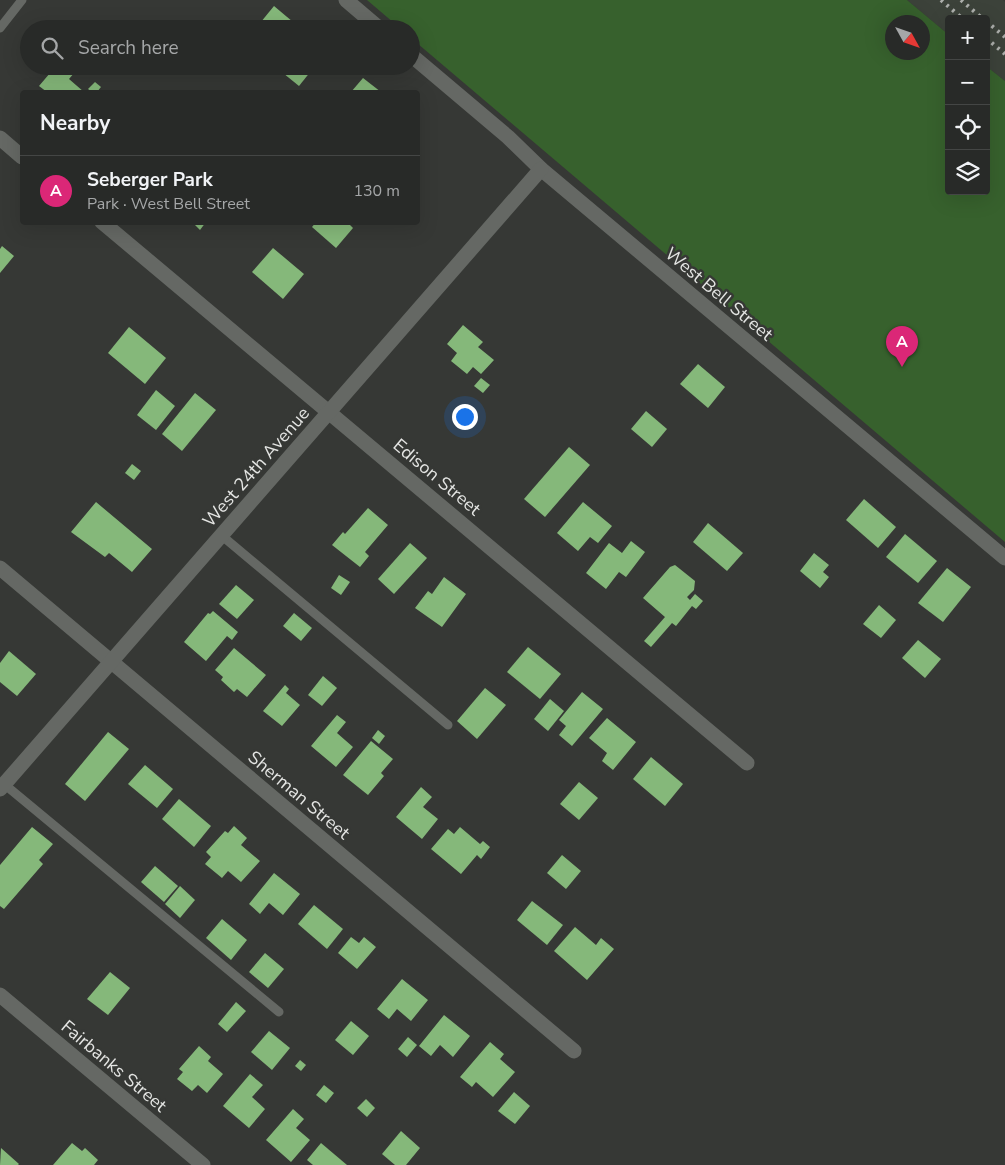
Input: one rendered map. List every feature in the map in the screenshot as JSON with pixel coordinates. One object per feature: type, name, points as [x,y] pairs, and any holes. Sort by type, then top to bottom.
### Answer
[{"type":"street","points":[[346,0],[369,20]]},
{"type":"street","name":"West Bell Street","points":[[420,63],[508,137],[540,169],[1005,558]]},
{"type":"street","points":[[0,138],[20,155]]},
{"type":"street","name":"West 24th Avenue","points":[[2,786],[540,169]]},
{"type":"street","name":"Edison Street","points":[[106,225],[747,763]]},
{"type":"street","name":"Sherman Street","points":[[0,568],[574,1051]]},
{"type":"street","name":"Fairbanks Street","points":[[0,995],[203,1165]]},
{"type":"lane","points":[[0,28],[22,0]]},
{"type":"lane","points":[[221,535],[448,725]]},
{"type":"lane","points":[[2,786],[279,1012]]},
{"type":"shaded area","points":[[907,0],[1003,0],[1005,2],[1005,81],[990,69],[990,15],[945,15],[945,32],[930,19],[930,15],[925,15]]},
{"type":"green space","points":[[367,0],[907,0],[925,15],[885,15],[885,60],[930,60],[930,19],[945,32],[945,195],[990,195],[990,69],[1005,81],[1005,542],[420,46],[420,20],[390,20]]},
{"type":"building","points":[[274,6],[291,20],[263,20]]},
{"type":"building","points":[[48,75],[72,75],[69,79],[82,90],[44,90],[39,86]]},
{"type":"building","points":[[285,75],[308,75],[299,86]]},
{"type":"building","points":[[363,78],[378,90],[353,90]]},
{"type":"building","points":[[95,82],[101,87],[99,90],[88,89]]},
{"type":"building","points":[[195,225],[204,225],[200,230]]},
{"type":"building","points":[[314,225],[350,225],[353,228],[336,248],[312,227]]},
{"type":"building","points":[[2,246],[14,256],[0,273],[0,249]]},
{"type":"building","points":[[273,248],[304,274],[283,299],[252,272]]},
{"type":"building","points":[[463,325],[483,342],[478,347],[494,360],[481,374],[473,367],[467,374],[451,361],[457,353],[447,344]]},
{"type":"building","points":[[129,327],[166,358],[145,384],[108,353]]},
{"type":"building","points":[[698,364],[725,387],[708,408],[680,384]]},
{"type":"building","points":[[481,378],[490,385],[483,393],[474,386]]},
{"type":"building","points":[[156,390],[175,406],[156,430],[137,415]]},
{"type":"building","points":[[195,393],[216,410],[182,451],[162,434]]},
{"type":"building","points":[[646,411],[667,429],[652,447],[631,429]]},
{"type":"building","points":[[569,447],[590,465],[545,517],[524,499]]},
{"type":"building","points":[[132,464],[141,471],[134,480],[125,473]]},
{"type":"building","points":[[864,499],[896,527],[878,548],[846,520]]},
{"type":"building","points":[[96,502],[152,549],[132,572],[109,553],[105,557],[71,532]]},
{"type":"building","points":[[583,502],[612,526],[598,543],[590,537],[578,551],[557,533]]},
{"type":"building","points":[[368,508],[388,525],[365,552],[369,556],[360,567],[332,545],[343,532],[345,534]]},
{"type":"building","points":[[708,523],[743,553],[727,571],[693,542]]},
{"type":"building","points":[[905,534],[937,561],[918,583],[886,557]]},
{"type":"building","points":[[631,541],[645,552],[626,577],[619,572],[606,589],[586,573],[609,543],[622,553]]},
{"type":"building","points":[[410,543],[427,558],[394,594],[378,579]]},
{"type":"building","points":[[814,553],[829,565],[823,572],[829,577],[820,588],[800,571]]},
{"type":"building","points":[[675,565],[695,581],[694,590],[687,597],[690,600],[695,594],[703,601],[696,609],[692,606],[676,626],[672,623],[651,647],[644,641],[665,617],[643,598],[670,567]]},
{"type":"building","points":[[947,568],[971,587],[943,622],[918,603]]},
{"type":"building","points":[[339,575],[350,582],[341,595],[331,588]]},
{"type":"building","points":[[444,577],[466,594],[442,627],[415,608],[428,591],[432,594]]},
{"type":"building","points":[[236,585],[254,600],[237,619],[219,604]]},
{"type":"building","points":[[879,605],[896,620],[881,638],[863,624]]},
{"type":"building","points":[[213,611],[238,632],[232,640],[227,636],[206,661],[184,642],[208,613],[210,614]]},
{"type":"building","points":[[294,613],[312,628],[301,641],[283,626]]},
{"type":"building","points":[[918,640],[941,659],[925,678],[902,658]]},
{"type":"building","points":[[528,647],[561,674],[540,699],[507,672]]},
{"type":"building","points":[[234,648],[266,675],[247,697],[237,689],[234,692],[221,680],[223,677],[215,670]]},
{"type":"building","points":[[9,651],[36,674],[17,696],[0,682],[0,663]]},
{"type":"building","points":[[323,676],[337,688],[322,706],[308,695]]},
{"type":"building","points":[[285,685],[289,689],[286,693],[300,705],[282,726],[263,711]]},
{"type":"building","points":[[485,688],[506,705],[477,739],[457,721]]},
{"type":"building","points":[[582,692],[603,709],[572,746],[559,735],[566,726],[559,720]]},
{"type":"building","points":[[550,699],[564,711],[548,731],[534,719]]},
{"type":"building","points":[[337,715],[346,722],[337,733],[353,747],[336,767],[311,746]]},
{"type":"building","points":[[607,718],[636,742],[613,770],[602,761],[607,753],[589,738]]},
{"type":"building","points":[[378,730],[385,736],[379,744],[372,738]]},
{"type":"building","points":[[108,732],[129,749],[85,801],[65,784]]},
{"type":"building","points":[[371,741],[393,759],[381,773],[384,776],[368,795],[343,775]]},
{"type":"building","points":[[651,757],[683,784],[665,806],[633,779]]},
{"type":"building","points":[[145,765],[173,789],[157,808],[128,784]]},
{"type":"building","points":[[579,782],[598,798],[579,820],[560,804]]},
{"type":"building","points":[[421,787],[432,797],[423,807],[438,819],[422,839],[396,817]]},
{"type":"building","points":[[179,799],[211,826],[194,847],[162,819]]},
{"type":"building","points":[[234,826],[247,838],[241,845],[260,861],[241,882],[228,871],[222,878],[205,864],[211,857],[206,852],[225,831],[228,833]]},
{"type":"building","points":[[32,827],[53,844],[39,860],[43,864],[4,909],[0,906],[0,865]]},
{"type":"building","points":[[460,827],[480,844],[483,841],[490,847],[481,859],[477,855],[461,874],[431,849],[448,829],[454,834]]},
{"type":"building","points":[[562,855],[581,871],[566,889],[547,873]]},
{"type":"building","points":[[155,866],[178,886],[164,902],[141,882]]},
{"type":"building","points":[[274,873],[300,894],[283,915],[269,903],[260,914],[249,904]]},
{"type":"building","points":[[180,886],[195,900],[180,918],[165,904]]},
{"type":"building","points":[[532,901],[563,925],[547,945],[517,920]]},
{"type":"building","points":[[314,905],[343,929],[327,949],[298,924]]},
{"type":"building","points":[[222,919],[247,940],[231,960],[206,938]]},
{"type":"building","points":[[575,927],[596,945],[601,938],[614,949],[587,980],[554,951]]},
{"type":"building","points":[[351,937],[359,943],[364,937],[376,947],[357,969],[338,953]]},
{"type":"building","points":[[265,953],[284,969],[268,988],[249,972]]},
{"type":"building","points":[[110,972],[130,988],[108,1015],[87,999]]},
{"type":"building","points":[[402,979],[428,1000],[411,1021],[397,1009],[389,1019],[377,1009]]},
{"type":"building","points":[[236,1002],[246,1011],[227,1032],[218,1024]]},
{"type":"building","points":[[444,1015],[470,1036],[453,1057],[440,1045],[431,1056],[419,1046]]},
{"type":"building","points":[[351,1021],[369,1036],[353,1055],[335,1040]]},
{"type":"building","points":[[269,1031],[290,1048],[272,1070],[251,1052]]},
{"type":"building","points":[[408,1037],[417,1045],[407,1057],[398,1049]]},
{"type":"building","points":[[490,1042],[504,1054],[500,1059],[515,1072],[493,1097],[476,1082],[472,1087],[460,1077]]},
{"type":"building","points":[[199,1046],[211,1057],[208,1061],[223,1074],[207,1093],[198,1085],[192,1091],[177,1079],[183,1072],[179,1069]]},
{"type":"building","points":[[300,1060],[306,1065],[301,1071],[295,1066]]},
{"type":"building","points":[[250,1074],[263,1085],[252,1097],[265,1109],[249,1128],[223,1106]]},
{"type":"building","points":[[324,1085],[334,1093],[326,1103],[316,1095]]},
{"type":"building","points":[[514,1092],[530,1106],[515,1124],[498,1111]]},
{"type":"building","points":[[366,1099],[375,1108],[367,1117],[357,1108]]},
{"type":"building","points":[[293,1109],[304,1119],[296,1128],[310,1140],[291,1162],[266,1140]]},
{"type":"building","points":[[401,1131],[420,1148],[406,1165],[395,1165],[382,1154]]},
{"type":"building","points":[[72,1143],[82,1151],[85,1148],[98,1160],[94,1165],[53,1165]]},
{"type":"building","points":[[321,1143],[347,1165],[313,1165],[307,1160]]},
{"type":"building","points":[[1,1148],[19,1164],[0,1165]]},
{"type":"railway","points":[[941,0],[958,15]]},
{"type":"railway","points":[[961,0],[978,15]]},
{"type":"railway","points":[[990,24],[1005,37]]},
{"type":"railway","points":[[990,41],[1005,54]]},
{"type":"place","name":"Seberger Park","points":[[902,367]]}]
